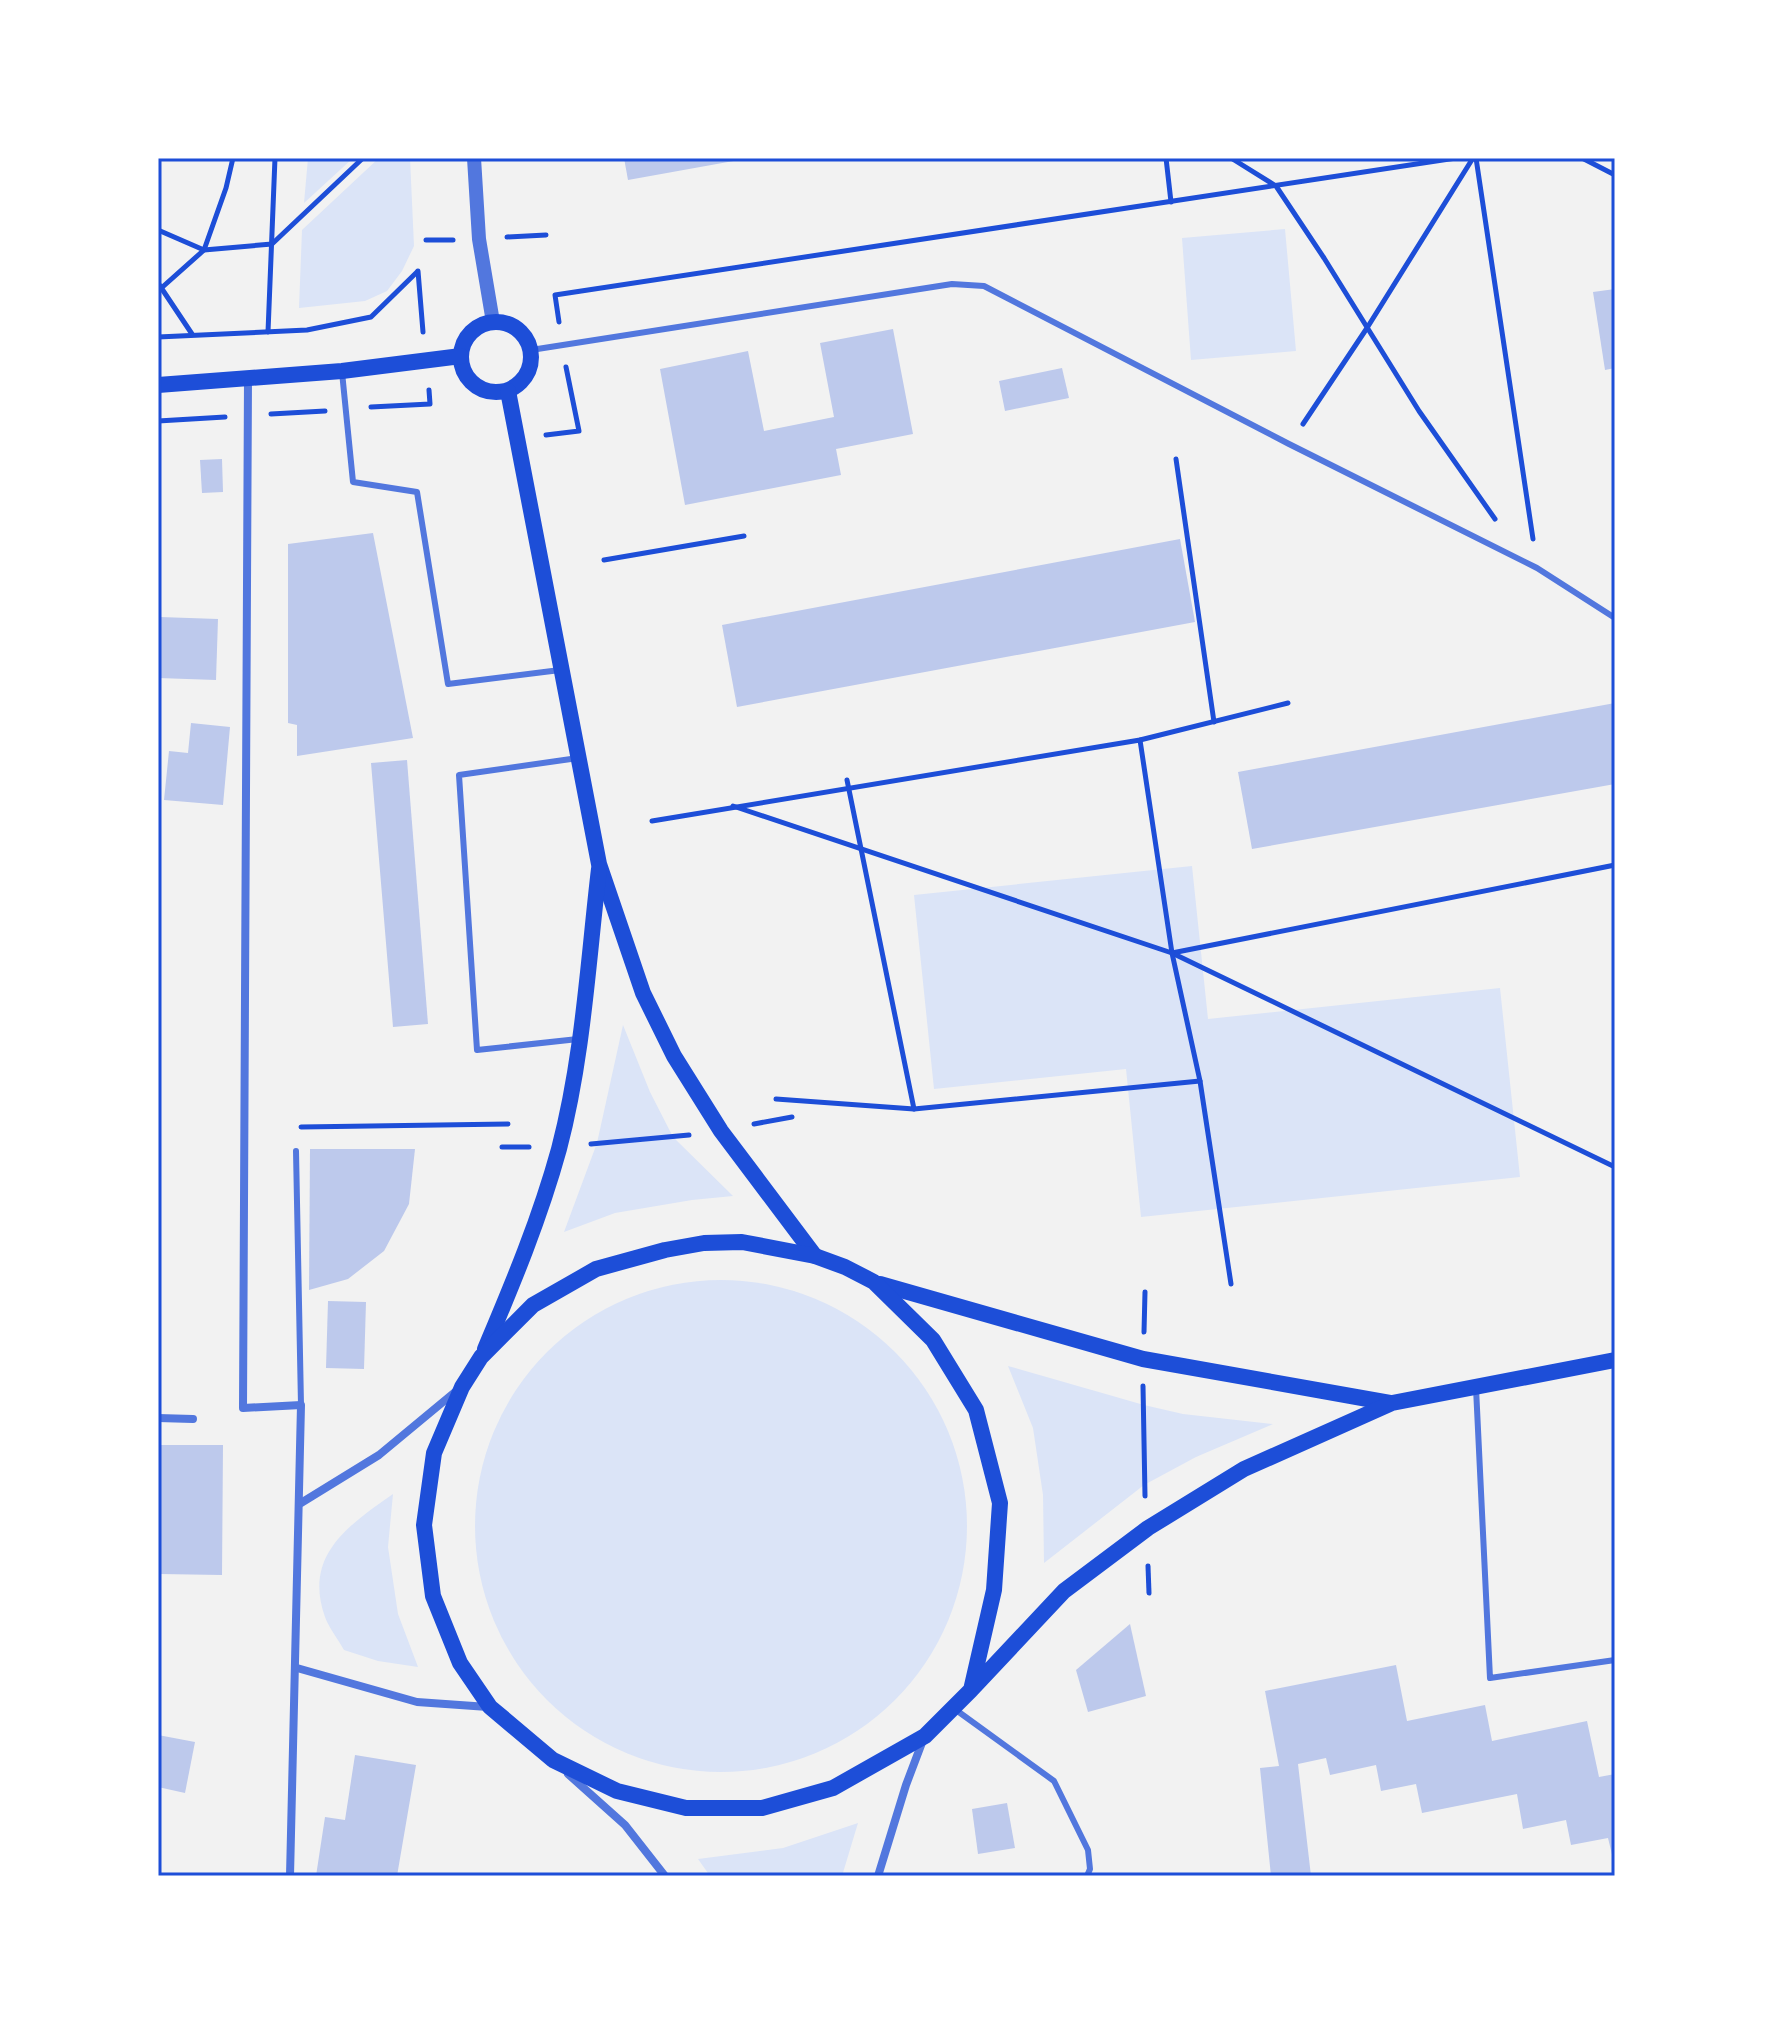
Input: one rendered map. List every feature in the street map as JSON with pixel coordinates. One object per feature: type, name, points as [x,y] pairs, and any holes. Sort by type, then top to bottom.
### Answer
[{"type":"main road","points":[[493,322],[510,324],[524,335],[531,350],[530,367],[522,382],[508,391],[490,393],[475,386],[464,373],[461,356],[465,340],[477,328],[493,322]]},
{"type":"main road","points":[[158,385],[342,371],[461,356]]},
{"type":"main road","points":[[508,391],[599,864],[643,993],[674,1056],[721,1131],[815,1256]]},
{"type":"main road","points":[[599,864],[580,1039],[560,1146],[530,1244],[481,1357],[462,1387],[434,1453],[424,1525],[433,1596],[460,1663],[490,1707],[553,1760],[617,1791],[686,1808],[762,1808],[833,1788],[925,1736],[1064,1591],[1148,1528],[1244,1469],[1392,1403],[1615,1360]]},
{"type":"main road","points":[[481,1357],[533,1305],[596,1269],[665,1250],[704,1243],[742,1242],[815,1256],[874,1282],[920,1297],[1143,1359],[1392,1403]]},
{"type":"main road","points":[[874,1282],[933,1340],[976,1410],[1000,1503],[994,1590],[971,1690]]},
{"type":"street","points":[[474,158],[479,239],[493,322]]},
{"type":"street","points":[[248,379],[243,1408],[301,1405],[290,1876]]},
{"type":"street","points":[[301,1503],[379,1455],[462,1387]]},
{"type":"street","points":[[158,1418],[193,1419]]},
{"type":"street","points":[[297,1668],[417,1702],[490,1707]]},
{"type":"street","points":[[878,1876],[906,1785],[925,1736]]},
{"type":"street","points":[[553,1760],[625,1825],[665,1876]]},
{"type":"lane","points":[[531,350],[967,283],[984,286],[1537,568],[1615,618]]},
{"type":"lane","points":[[342,371],[353,482],[417,492],[448,684],[560,670]]},
{"type":"lane","points":[[578,758],[459,775],[477,1050],[580,1039]]},
{"type":"lane","points":[[296,1151],[301,1405]]},
{"type":"lane","points":[[1476,1388],[1490,1678],[1615,1660]]},
{"type":"lane","points":[[953,1708],[1054,1781],[1088,1850],[1090,1869],[1087,1876]]},
{"type":"path","points":[[160,290],[204,250],[233,158]]},
{"type":"path","points":[[268,332],[275,158]]},
{"type":"path","points":[[158,230],[204,250],[272,244],[363,158]]},
{"type":"path","points":[[1166,158],[1171,202]]},
{"type":"path","points":[[1231,158],[1276,186],[1419,411],[1500,525]]},
{"type":"path","points":[[516,439],[579,431],[555,295],[1456,158]]},
{"type":"path","points":[[1289,444],[1367,328],[1474,158]]},
{"type":"path","points":[[1474,158],[1537,568]]},
{"type":"path","points":[[1582,158],[1615,175]]},
{"type":"path","points":[[158,337],[307,330],[371,317],[418,271]]},
{"type":"path","points":[[158,283],[192,335]]},
{"type":"path","points":[[158,421],[430,404]]},
{"type":"path","points":[[1176,459],[1214,722]]},
{"type":"path","points":[[604,560],[744,536]]},
{"type":"path","points":[[652,821],[848,784],[1140,740],[1288,703]]},
{"type":"path","points":[[1140,740],[1172,953],[1200,1081],[1231,1284]]},
{"type":"path","points":[[848,784],[914,1109]]},
{"type":"path","points":[[733,806],[1172,953],[1615,1167]]},
{"type":"path","points":[[1172,953],[1615,865]]},
{"type":"path","points":[[776,1099],[914,1109],[1200,1081]]},
{"type":"path","points":[[502,1147],[560,1146],[721,1131],[792,1117]]},
{"type":"path","points":[[245,1127],[508,1124]]},
{"type":"path","points":[[1145,1292],[1144,1485],[1149,1593]]},
{"type":"shaded area","points":[[308,158],[353,158],[304,203]]},
{"type":"shaded area","points":[[379,158],[410,158],[414,246],[402,271],[387,291],[365,301],[299,308],[302,230]]},
{"type":"shaded area","points":[[1285,229],[1296,351],[1191,360],[1182,238]]},
{"type":"shaded area","points":[[1192,866],[1208,1019],[1500,988],[1520,1177],[1141,1217],[1126,1069],[934,1089],[914,895]]},
{"type":"shaded area","points":[[623,1025],[650,1092],[673,1137],[733,1196],[615,1213],[564,1232],[597,1143]]},
{"type":"shaded area","points":[[721,1280],[769,1285],[815,1299],[858,1322],[895,1352],[925,1389],[948,1432],[962,1478],[967,1526],[962,1574],[948,1620],[925,1663],[895,1700],[858,1730],[815,1753],[769,1767],[721,1772],[673,1767],[627,1753],[584,1730],[547,1700],[517,1663],[494,1620],[480,1574],[475,1526],[480,1478],[494,1432],[517,1389],[547,1352],[584,1322],[627,1299],[673,1285]]},
{"type":"shaded area","points":[[1008,1366],[1183,1414],[1273,1424],[1196,1457],[1144,1485],[1044,1563],[1043,1495],[1033,1428]]},
{"type":"shaded area","points":[[393,1494],[388,1547],[398,1614],[418,1667],[378,1661],[344,1650],[327,1621],[320,1595],[320,1576],[334,1544],[346,1530]]},
{"type":"shaded area","points":[[858,1823],[842,1876],[710,1876],[698,1859],[783,1848]]},
{"type":"building","points":[[624,158],[739,158],[739,160],[628,180]]},
{"type":"building","points":[[1615,289],[1615,368],[1605,370],[1593,292]]},
{"type":"building","points":[[893,329],[913,434],[836,449],[841,475],[685,505],[660,369],[748,351],[764,431],[834,417],[820,343]]},
{"type":"building","points":[[1062,368],[1069,398],[1005,411],[999,381]]},
{"type":"building","points":[[222,459],[223,492],[202,493],[200,460]]},
{"type":"building","points":[[373,533],[413,738],[297,756],[297,725],[288,723],[288,544]]},
{"type":"building","points":[[1180,539],[1195,622],[737,707],[722,625]]},
{"type":"building","points":[[160,617],[218,619],[216,680],[158,678]]},
{"type":"building","points":[[1615,703],[1615,784],[1252,849],[1238,772]]},
{"type":"building","points":[[191,723],[230,727],[223,805],[164,800],[169,751],[188,753]]},
{"type":"building","points":[[407,760],[428,1024],[393,1027],[371,763]]},
{"type":"building","points":[[310,1149],[415,1149],[409,1204],[384,1251],[348,1279],[309,1290]]},
{"type":"building","points":[[328,1301],[366,1302],[364,1369],[326,1368]]},
{"type":"building","points":[[158,1445],[223,1445],[222,1575],[160,1574]]},
{"type":"building","points":[[1130,1624],[1146,1696],[1088,1712],[1076,1670]]},
{"type":"building","points":[[1396,1665],[1407,1721],[1485,1705],[1492,1741],[1587,1721],[1599,1777],[1615,1774],[1615,1867],[1608,1838],[1571,1845],[1566,1820],[1523,1829],[1517,1794],[1422,1813],[1416,1784],[1381,1791],[1376,1765],[1330,1775],[1326,1758],[1298,1764],[1311,1876],[1271,1876],[1260,1768],[1279,1766],[1265,1691]]},
{"type":"building","points":[[158,1735],[195,1742],[185,1793],[158,1787]]},
{"type":"building","points":[[355,1755],[416,1765],[397,1876],[316,1876],[325,1817],[345,1820]]},
{"type":"building","points":[[1007,1803],[1015,1848],[978,1854],[972,1809]]}]
